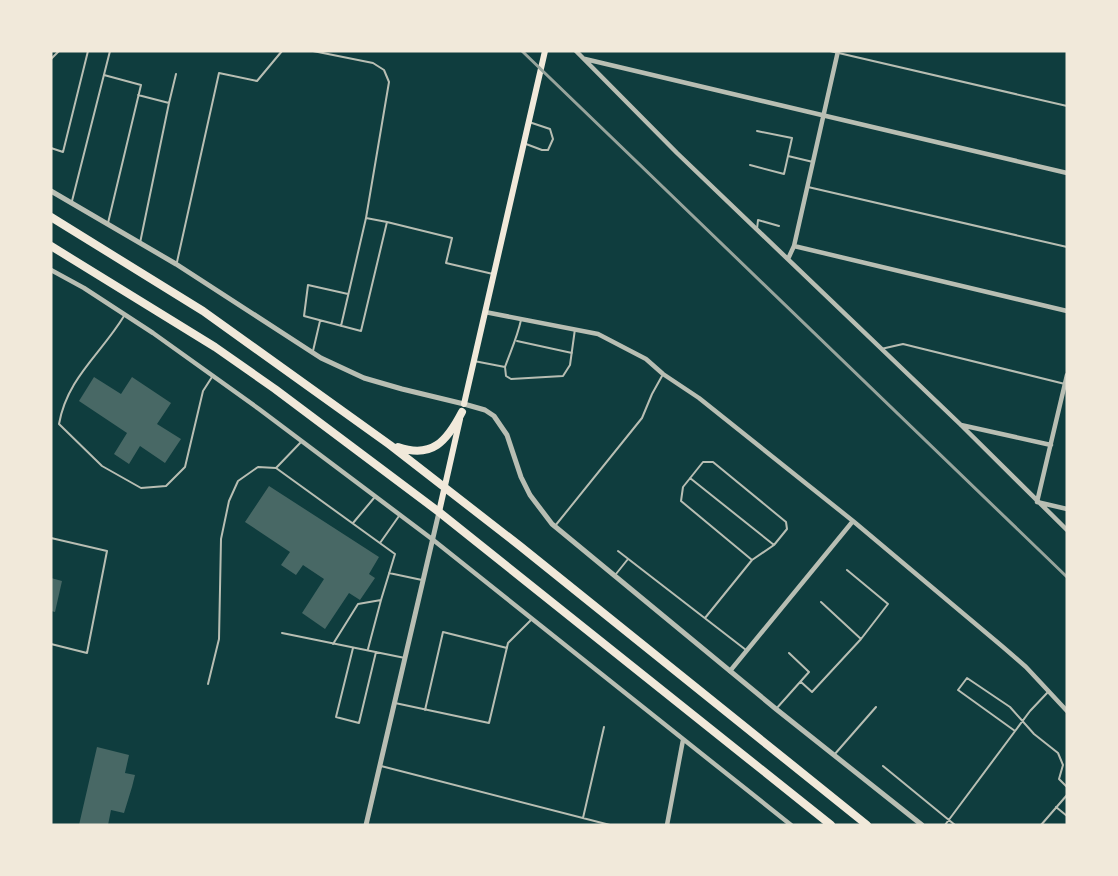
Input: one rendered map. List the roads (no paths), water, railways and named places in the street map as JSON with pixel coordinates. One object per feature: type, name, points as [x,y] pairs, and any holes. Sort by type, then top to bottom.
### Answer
[{"type":"highway","points":[[51,217],[203,311],[390,445],[445,486],[867,825]]},
{"type":"highway","points":[[51,246],[246,368],[439,512],[831,825]]},
{"type":"highway","points":[[390,445],[413,451],[430,449],[450,434],[463,408]]},
{"type":"main road","points":[[439,512],[545,51]]},
{"type":"street","points":[[576,51],[1067,530]]},
{"type":"street","points":[[788,259],[794,246],[838,52]]},
{"type":"street","points":[[583,58],[1067,173]]},
{"type":"street","points":[[51,191],[176,264],[312,354],[364,378],[463,408],[485,410],[498,419],[507,435],[521,477],[542,514],[776,709],[922,825]]},
{"type":"street","points":[[794,246],[1067,311]]},
{"type":"street","points":[[51,270],[125,314],[302,441],[432,539],[791,825]]},
{"type":"street","points":[[485,312],[598,334],[646,359],[853,520],[1003,647],[1067,711]]},
{"type":"street","points":[[1037,502],[1067,375]]},
{"type":"street","points":[[961,425],[1051,446]]},
{"type":"street","points":[[1037,502],[1067,509]]},
{"type":"street","points":[[366,825],[439,512]]},
{"type":"street","points":[[730,671],[853,520]]},
{"type":"street","points":[[667,825],[683,740]]},
{"type":"lane","points":[[51,59],[59,51]]},
{"type":"lane","points":[[51,148],[63,152],[88,51]]},
{"type":"lane","points":[[71,204],[110,51]]},
{"type":"lane","points":[[176,264],[219,73],[257,81],[282,51]]},
{"type":"lane","points":[[313,51],[373,63],[384,70],[389,82],[366,218],[341,326]]},
{"type":"lane","points":[[830,51],[1067,106]]},
{"type":"lane","points":[[140,243],[176,74]]},
{"type":"lane","points":[[104,75],[141,85],[107,224]]},
{"type":"lane","points":[[138,95],[169,104]]},
{"type":"lane","points":[[524,143],[548,150],[553,139],[550,129],[528,122]]},
{"type":"lane","points":[[750,165],[784,174],[792,138],[757,131]]},
{"type":"lane","points":[[788,156],[813,162]]},
{"type":"lane","points":[[808,187],[1067,247]]},
{"type":"lane","points":[[366,218],[452,238],[446,263],[494,274]]},
{"type":"lane","points":[[757,229],[758,220],[779,226]]},
{"type":"lane","points":[[348,294],[308,285],[304,316],[361,331],[387,222]]},
{"type":"lane","points":[[125,314],[81,370],[62,407],[59,424],[102,466],[141,488],[166,486],[185,467],[203,391],[213,375]]},
{"type":"lane","points":[[522,318],[517,341],[511,349],[505,367],[506,376],[511,379],[563,376],[570,365],[575,329]]},
{"type":"lane","points":[[312,354],[320,320]]},
{"type":"lane","points":[[517,341],[572,353]]},
{"type":"lane","points":[[881,349],[903,344],[1065,384]]},
{"type":"lane","points":[[474,360],[505,367]]},
{"type":"lane","points":[[555,526],[642,418],[663,374]]},
{"type":"lane","points":[[276,468],[302,441]]},
{"type":"lane","points":[[705,618],[753,560],[774,545],[788,528],[786,522],[713,462],[703,462],[683,487],[681,501],[753,560]]},
{"type":"lane","points":[[208,684],[219,639],[221,538],[229,501],[238,481],[258,467],[276,468],[395,554],[368,650]]},
{"type":"lane","points":[[690,478],[774,545]]},
{"type":"lane","points":[[353,523],[375,496]]},
{"type":"lane","points":[[380,543],[400,515]]},
{"type":"lane","points":[[51,538],[107,550],[87,653],[51,644]]},
{"type":"lane","points":[[618,550],[747,651]]},
{"type":"lane","points":[[615,576],[628,558]]},
{"type":"lane","points":[[801,682],[812,692],[861,639],[888,604],[847,570]]},
{"type":"lane","points":[[389,573],[423,580]]},
{"type":"lane","points":[[333,644],[358,604],[381,600]]},
{"type":"lane","points":[[821,602],[861,639]]},
{"type":"lane","points":[[395,703],[489,723],[508,643],[532,619]]},
{"type":"lane","points":[[425,710],[443,632],[507,648]]},
{"type":"lane","points":[[282,633],[405,658]]},
{"type":"lane","points":[[353,648],[336,717],[359,723],[376,652]]},
{"type":"lane","points":[[776,709],[809,672],[789,653]]},
{"type":"lane","points":[[1015,731],[958,690],[967,678],[1010,707],[1024,720],[1034,734],[1058,753],[1063,765],[1059,779],[1067,787]]},
{"type":"lane","points":[[945,825],[1015,731],[1049,691]]},
{"type":"lane","points":[[834,754],[876,707]]},
{"type":"lane","points":[[583,818],[604,727]]},
{"type":"lane","points":[[380,766],[610,825]]},
{"type":"lane","points":[[883,766],[954,825]]},
{"type":"lane","points":[[1041,825],[1067,795]]},
{"type":"lane","points":[[1056,807],[1067,816]]},
{"type":"railway","points":[[522,51],[1067,577]]}]
